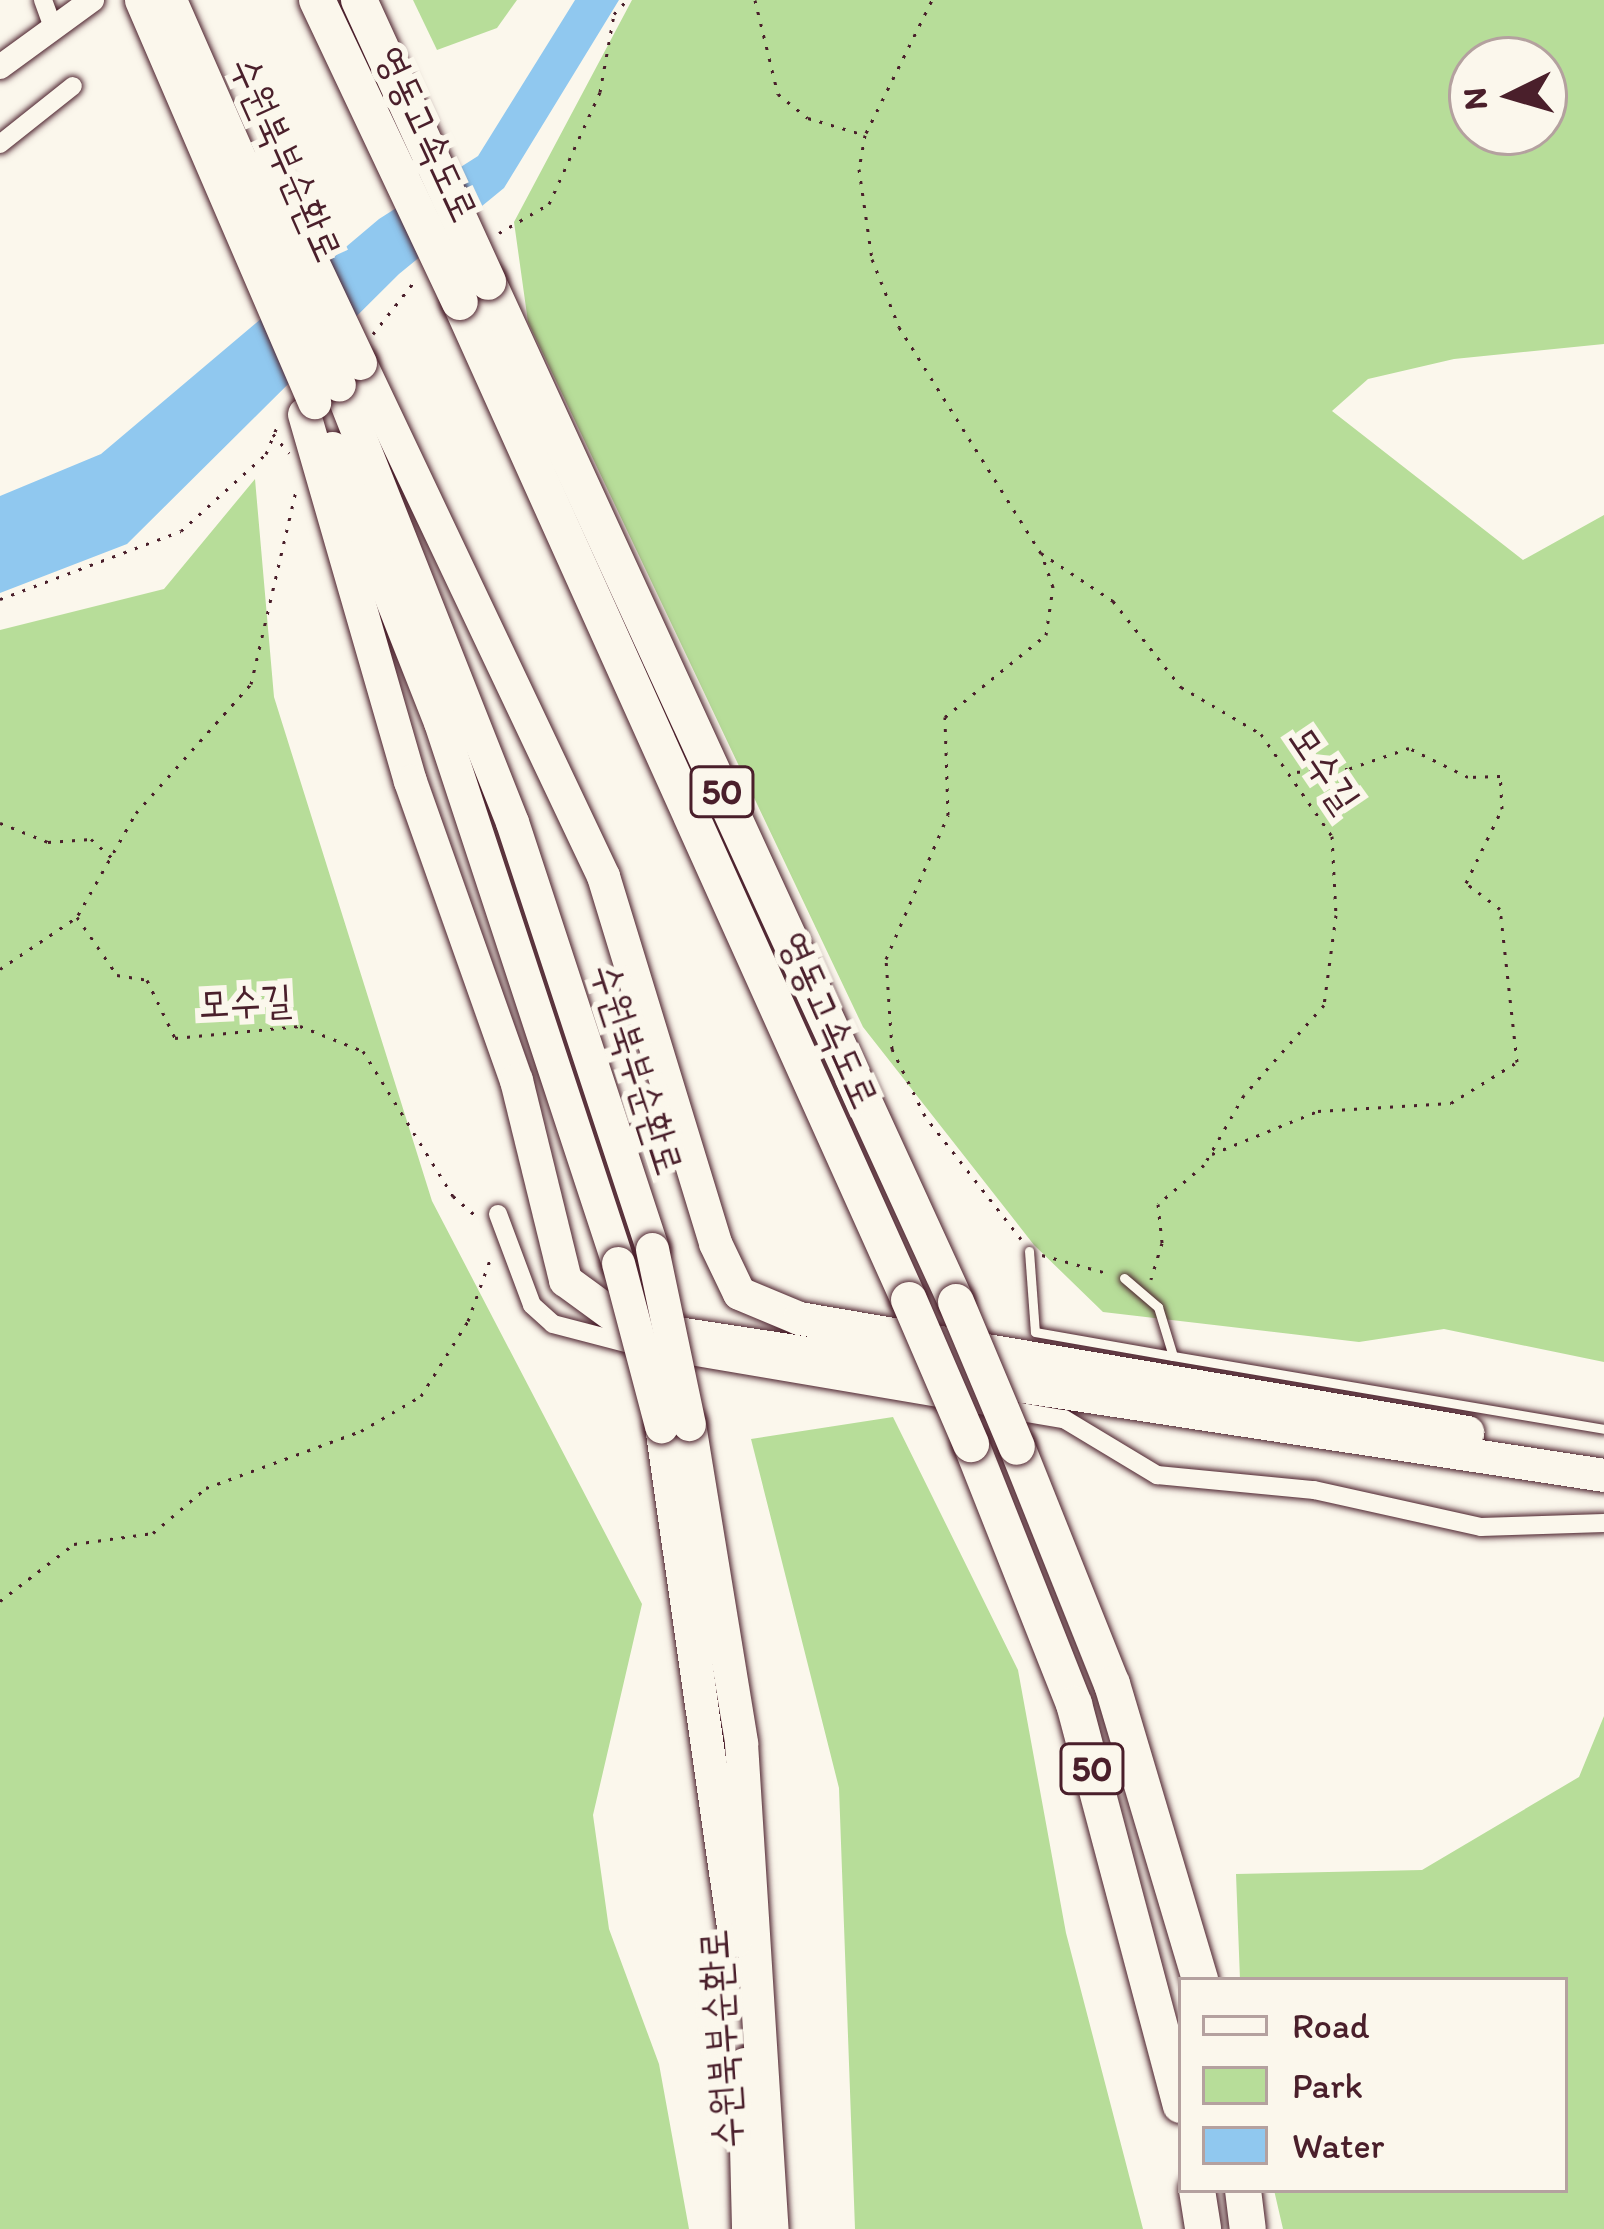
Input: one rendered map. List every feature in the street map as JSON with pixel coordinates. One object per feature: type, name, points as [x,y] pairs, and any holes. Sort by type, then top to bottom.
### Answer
[{"type":"highway","name":"수원북부순환로","points":[[141,0],[244,226],[329,391],[675,1425],[741,1743],[772,2229]]},
{"type":"highway","name":"수원북부순환로","points":[[170,0],[512,822],[652,1250],[734,1925],[748,2229]]},
{"type":"highway","name":"영동고속도로","points":[[316,0],[474,292],[956,1302],[1112,1684],[1199,1977]]},
{"type":"highway","name":"영동고속도로","points":[[359,0],[474,292],[971,1444],[1074,1704],[1178,2094]]},
{"type":"highway","points":[[329,391],[603,876],[739,1293],[799,1318],[1604,1455]]},
{"type":"highway","points":[[329,391],[410,781],[516,1080],[565,1280],[624,1323],[651,1329],[1604,1475]]},
{"type":"highway","points":[[1197,2193],[1203,2229]]},
{"type":"highway","points":[[1243,2193],[1249,2229]]},
{"type":"street","points":[[43,0],[53,28]]},
{"type":"street","points":[[0,67],[92,0]]},
{"type":"street","points":[[0,144],[73,86]]},
{"type":"street","points":[[498,1214],[532,1305],[553,1324],[607,1342],[1064,1419],[1157,1474],[1313,1490],[1480,1527],[1604,1523]]},
{"type":"lane","points":[[1029,1251],[1035,1332],[1604,1429]]},
{"type":"lane","points":[[1124,1278],[1145,1291],[1173,1356]]},
{"type":"path","points":[[482,242],[549,204],[600,92],[614,14],[627,0]]},
{"type":"path","points":[[755,0],[778,94],[808,118],[865,135],[932,0]]},
{"type":"path","name":"모수길","points":[[865,135],[859,169],[872,259],[899,327],[1041,554],[1113,601],[1181,687],[1261,734],[1293,772],[1332,836],[1324,1005],[1244,1095],[1212,1154],[1158,1204],[1162,1243],[1145,1291]]},
{"type":"path","points":[[386,327],[421,274]]},
{"type":"path","points":[[273,434],[286,453],[302,456]]},
{"type":"path","points":[[0,599],[181,531],[266,454]]},
{"type":"path","points":[[0,969],[77,917],[136,813],[251,684],[300,478]]},
{"type":"path","points":[[1041,554],[1053,587],[1046,634],[945,717],[948,815],[886,959],[900,1065],[925,1116],[969,1160],[1029,1251],[1124,1278]]},
{"type":"path","points":[[1212,1154],[1318,1111],[1451,1103],[1517,1062],[1519,1017],[1500,909],[1466,883],[1502,809],[1500,776],[1468,777],[1409,748],[1348,769],[1293,772]]},
{"type":"path","points":[[0,823],[48,842],[91,839],[114,859]]},
{"type":"path","name":"모수길","points":[[77,917],[117,975],[148,980],[176,1038],[300,1026],[363,1051],[472,1218],[498,1214]]},
{"type":"path","points":[[0,1601],[74,1544],[153,1533],[206,1488],[361,1431],[421,1396],[468,1321],[498,1214]]},
{"type":"green space","points":[[413,0],[517,0],[497,28],[437,50]]},
{"type":"green space","points":[[632,0],[1604,0],[1604,344],[1454,359],[1368,379],[1332,411],[1523,560],[1604,515],[1604,1362],[1444,1329],[1359,1342],[1103,1312],[1034,1245],[863,1027],[528,322],[514,222]]},
{"type":"green space","points":[[255,479],[274,697],[432,1201],[642,1604],[593,1815],[609,1929],[659,2064],[689,2229],[0,2229],[0,630],[164,589]]},
{"type":"green space","points":[[893,1417],[1018,1670],[1066,1933],[1143,2229],[855,2229],[839,1788],[751,1439]]},
{"type":"green space","points":[[1604,1716],[1604,2229],[1283,2229],[1275,2193],[1568,2193],[1568,1977],[1240,1977],[1236,1874],[1422,1870],[1579,1777]]},
{"type":"water","points":[[575,0],[619,0],[504,188],[399,274],[127,544],[0,593],[0,496],[101,454],[379,219],[478,156]]}]
